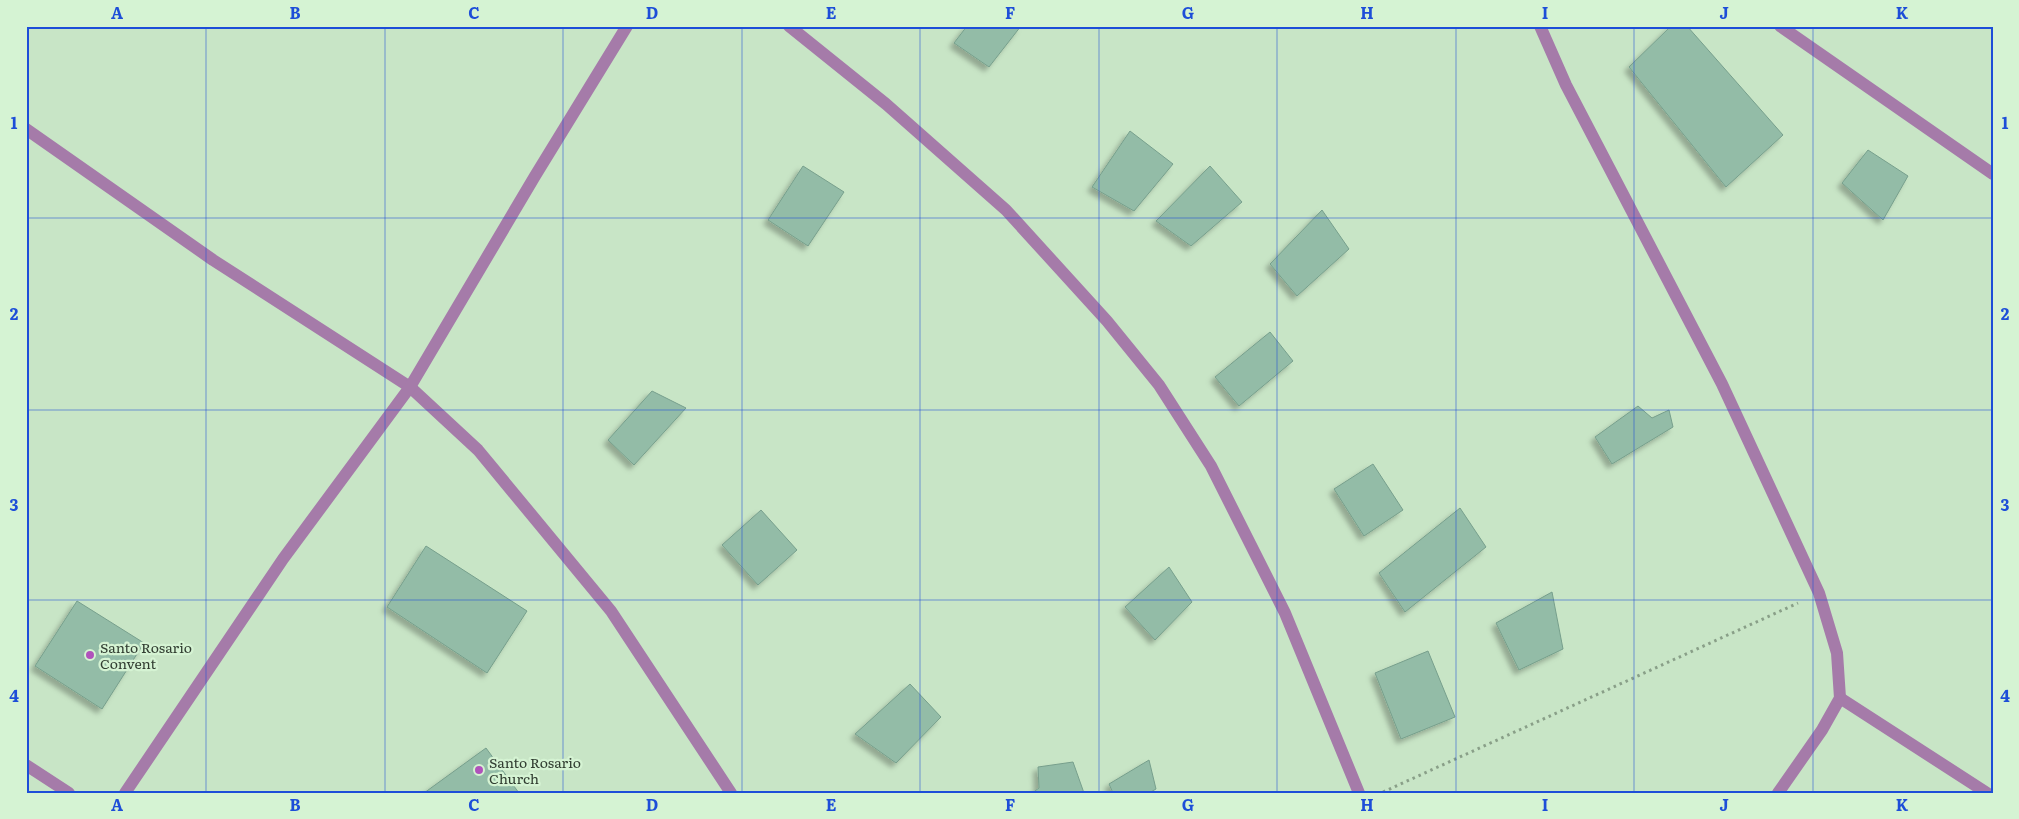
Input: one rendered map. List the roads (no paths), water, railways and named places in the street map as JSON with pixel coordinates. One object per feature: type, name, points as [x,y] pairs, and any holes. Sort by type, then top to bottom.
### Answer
[{"type":"street","points":[[125,793],[283,560],[410,387],[535,176],[627,26]]},
{"type":"street","points":[[789,26],[886,104],[1006,210],[1107,321],[1159,385],[1211,466],[1285,613],[1359,793]]},
{"type":"street","points":[[1540,26],[1566,85],[1722,384],[1819,593],[1837,653],[1840,698],[1817,738],[1778,793]]},
{"type":"street","points":[[1780,26],[1993,174]]},
{"type":"street","points":[[26,129],[213,260],[410,387],[478,450],[610,611],[731,793]]},
{"type":"street","points":[[1840,698],[1986,793]]},
{"type":"street","points":[[26,765],[69,793]]},
{"type":"place","name":"Santo Rosario Convent","points":[[90,655]]},
{"type":"place","name":"Santo Rosario Church","points":[[479,770]]}]
